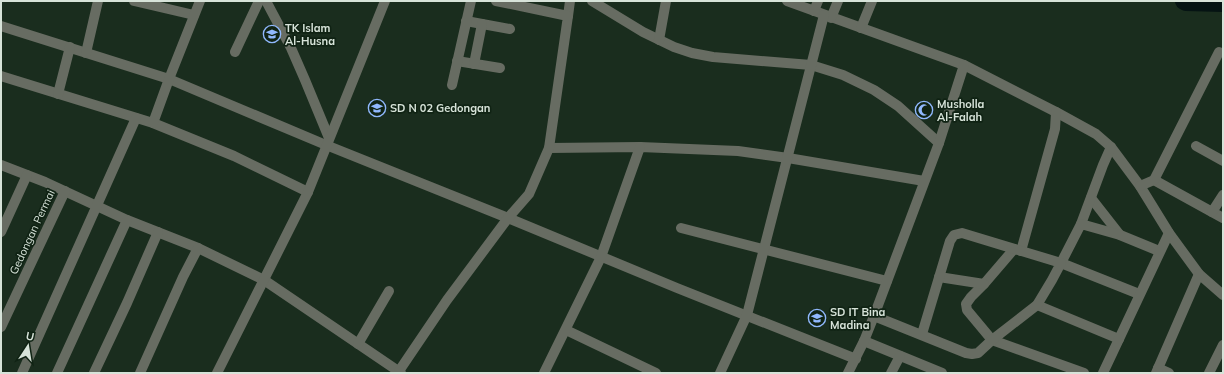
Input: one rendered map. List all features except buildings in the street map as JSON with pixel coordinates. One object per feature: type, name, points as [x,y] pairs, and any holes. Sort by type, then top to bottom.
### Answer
[{"type":"street","points":[[86,53],[98,1]]},
{"type":"street","points":[[153,123],[200,1]]},
{"type":"street","points":[[235,52],[259,1]]},
{"type":"street","points":[[266,1],[291,48],[305,80],[328,142]]},
{"type":"street","points":[[217,373],[308,192],[385,1]]},
{"type":"street","points":[[452,85],[471,1]]},
{"type":"street","points":[[496,1],[568,16]]},
{"type":"street","points":[[1,165],[65,191],[127,220],[198,248],[264,280],[400,372],[447,300],[508,218],[529,194],[549,148],[570,1]]},
{"type":"street","points":[[592,1],[643,32],[692,53],[713,57],[811,65],[843,75],[874,90],[898,106],[939,143]]},
{"type":"street","points":[[659,40],[666,1]]},
{"type":"street","points":[[787,1],[964,65],[1096,134],[1111,147],[1140,186],[1169,233],[1199,274],[1223,295]]},
{"type":"street","points":[[814,11],[818,1]]},
{"type":"street","points":[[720,373],[747,315],[811,65],[828,16],[838,1]]},
{"type":"street","points":[[862,28],[872,1]]},
{"type":"street","points":[[140,2],[194,15]]},
{"type":"street","points":[[466,21],[510,29]]},
{"type":"street","points":[[474,64],[482,24]]},
{"type":"street","points":[[1,26],[169,79],[328,142],[601,257],[856,359]]},
{"type":"street","points":[[58,94],[70,47]]},
{"type":"street","points":[[1140,186],[1154,180],[1219,52]]},
{"type":"street","points":[[458,61],[500,68]]},
{"type":"street","points":[[848,373],[856,359],[874,316],[939,143],[964,65]]},
{"type":"street","points":[[1,76],[153,123],[234,156],[308,192]]},
{"type":"street","points":[[1056,112],[1054,129],[1018,250],[971,297],[966,304],[967,310],[992,340],[1084,373]]},
{"type":"street","points":[[22,373],[136,118]]},
{"type":"street","points":[[1196,146],[1223,161]]},
{"type":"street","points":[[549,148],[640,147],[738,151],[924,181]]},
{"type":"street","points":[[544,373],[601,257],[640,147]]},
{"type":"street","points":[[874,316],[972,354],[978,353],[992,340],[1038,305],[1081,224],[1111,147]]},
{"type":"street","points":[[1,232],[27,175]]},
{"type":"street","points":[[1154,180],[1223,218]]},
{"type":"street","name":"Gedongan Permai","points":[[1,327],[65,191]]},
{"type":"street","points":[[1212,212],[1223,195]]},
{"type":"street","points":[[1091,198],[1120,235]]},
{"type":"street","points":[[57,373],[127,220]]},
{"type":"street","points":[[1081,224],[1120,235],[1159,251]]},
{"type":"street","points":[[681,228],[887,281]]},
{"type":"street","points":[[94,373],[158,232]]},
{"type":"street","points":[[922,334],[950,241],[954,235],[962,233],[1061,263],[1139,294]]},
{"type":"street","points":[[1103,373],[1159,251],[1169,233]]},
{"type":"street","points":[[140,373],[183,277],[198,248]]},
{"type":"street","points":[[1168,373],[1157,371],[1199,274]]},
{"type":"street","points":[[939,277],[984,284]]},
{"type":"street","points":[[358,344],[389,291]]},
{"type":"street","points":[[1038,305],[1119,339]]},
{"type":"street","points":[[566,330],[656,373]]},
{"type":"street","points":[[864,341],[940,373]]},
{"type":"street","points":[[1209,373],[1223,345]]},
{"type":"street","points":[[891,373],[900,356]]},
{"type":"waterway","points":[[1184,1],[1223,3]]},
{"type":"place","name":"TK Islam Al-Husna","points":[[272,34]]},
{"type":"place","name":"SD N 02 Gedongan","points":[[377,108]]},
{"type":"place","name":"Musholla Al-Falah","points":[[924,110]]},
{"type":"place","name":"SD IT Bina Madina","points":[[817,318]]}]
